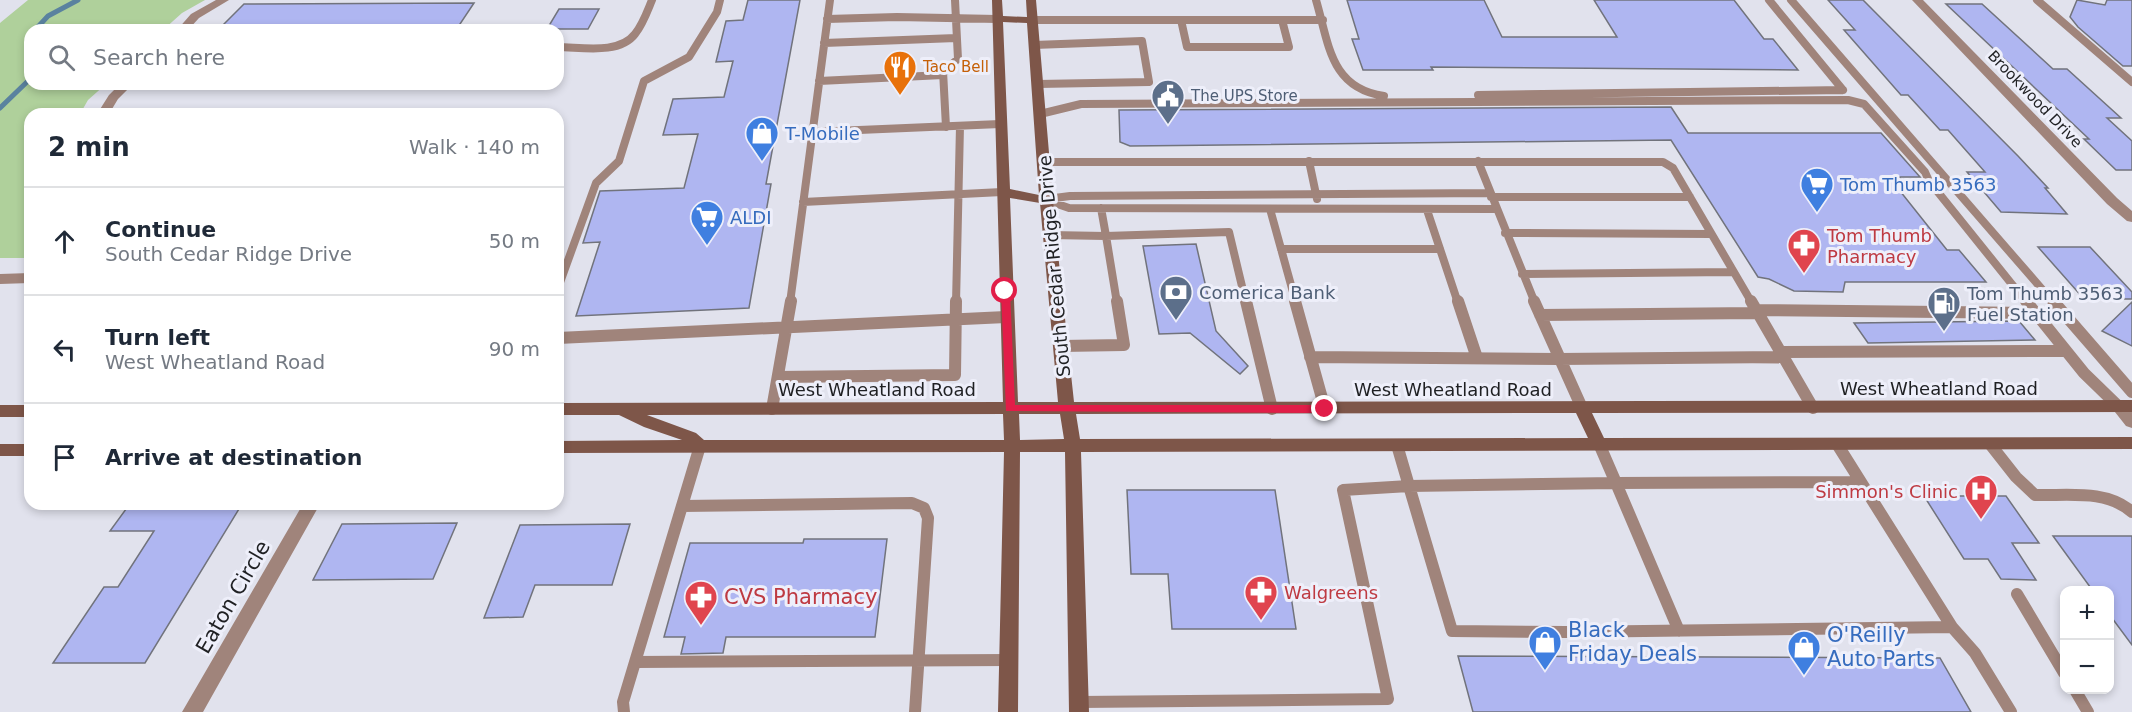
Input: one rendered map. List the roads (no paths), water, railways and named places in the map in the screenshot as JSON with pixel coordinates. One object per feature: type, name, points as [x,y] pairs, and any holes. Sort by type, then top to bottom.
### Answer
[{"type":"main road","points":[[996,0],[1012,445],[1008,712]]},
{"type":"main road","name":"South Cedar Ridge Drive","points":[[1031,0],[1049,235],[1067,410],[1073,445],[1079,707]]},
{"type":"main road","points":[[997,19],[1032,20]]},
{"type":"main road","points":[[1002,192],[1046,200]]},
{"type":"main road","name":"West Wheatland Road","points":[[564,409],[2126,407]]},
{"type":"main road","points":[[1582,408],[1599,446]]},
{"type":"main road","points":[[622,409],[650,423],[690,437],[700,446]]},
{"type":"main road","points":[[0,411],[24,411]]},
{"type":"main road","points":[[564,447],[2132,443]]},
{"type":"main road","points":[[0,450],[24,450]]},
{"type":"street","points":[[188,24],[195,16],[224,0]]},
{"type":"street","name":"Brookwood Drive","points":[[1917,0],[2132,219]]},
{"type":"street","points":[[107,108],[121,90]]},
{"type":"street","points":[[0,279],[24,278]]},
{"type":"street","points":[[2126,407],[2132,422]]},
{"type":"street","name":"Eaton Circle","points":[[192,712],[309,510]]},
{"type":"lane","points":[[564,47],[616,46],[629,41],[636,33],[652,0]]},
{"type":"lane","points":[[564,271],[596,183],[619,161],[644,81],[689,57],[717,12],[720,0]]},
{"type":"lane","points":[[772,409],[787,329],[830,0]]},
{"type":"lane","points":[[946,127],[943,71],[958,59],[955,0]]},
{"type":"lane","points":[[1316,0],[1342,79],[1355,90],[1375,96],[1844,90],[1769,0]]},
{"type":"lane","points":[[1791,0],[2132,392]]},
{"type":"lane","points":[[2037,0],[2132,82]]},
{"type":"lane","points":[[827,20],[997,19]]},
{"type":"lane","points":[[1032,20],[1323,20]]},
{"type":"lane","points":[[1181,20],[1187,47],[1289,47],[1282,20]]},
{"type":"lane","points":[[824,43],[956,38]]},
{"type":"lane","points":[[1034,45],[1142,41],[1149,82],[1038,84]]},
{"type":"lane","points":[[819,81],[943,75]]},
{"type":"lane","points":[[1040,114],[1081,104],[1848,100],[1864,104],[1925,172],[1929,181],[2084,374],[2126,407]]},
{"type":"lane","points":[[812,132],[1000,124]]},
{"type":"lane","points":[[779,377],[955,375],[955,320],[961,195],[960,126]]},
{"type":"lane","points":[[1309,161],[1319,209]]},
{"type":"lane","points":[[1478,161],[1539,315],[1582,408]]},
{"type":"lane","points":[[1044,162],[1663,162],[1673,168],[1813,408]]},
{"type":"lane","points":[[803,202],[1002,192]]},
{"type":"lane","points":[[1046,200],[1070,195],[1690,197]]},
{"type":"lane","points":[[1046,200],[1068,208],[1496,209]]},
{"type":"lane","points":[[1061,346],[1124,345],[1101,208]]},
{"type":"lane","points":[[1270,209],[1325,409]]},
{"type":"lane","points":[[1427,210],[1477,358]]},
{"type":"lane","points":[[1049,235],[1106,236],[1229,232],[1272,409]]},
{"type":"lane","points":[[1505,233],[1711,234]]},
{"type":"lane","points":[[1281,249],[1440,249]]},
{"type":"lane","points":[[1522,274],[1733,272]]},
{"type":"lane","points":[[1539,315],[1757,311],[2035,313]]},
{"type":"lane","points":[[564,338],[1006,317]]},
{"type":"lane","points":[[1310,357],[1559,359],[2066,351]]},
{"type":"lane","points":[[1837,444],[1952,627],[1975,653],[2011,712]]},
{"type":"lane","points":[[1990,444],[2016,477],[2035,495],[2103,497],[2127,505],[2132,512]]},
{"type":"lane","points":[[1397,445],[1452,631],[1679,631],[1952,627]]},
{"type":"lane","points":[[624,712],[623,702],[700,446]]},
{"type":"lane","points":[[1599,446],[1679,631]]},
{"type":"lane","points":[[1079,707],[1388,699],[1343,490],[1408,486],[1860,482]]},
{"type":"lane","points":[[682,506],[912,504],[924,508],[928,518],[915,712]]},
{"type":"lane","points":[[2017,594],[2060,665]]},
{"type":"lane","points":[[635,662],[1009,660]]},
{"type":"lane","points":[[2077,694],[2088,712]]},
{"type":"waterway","points":[[41,24],[48,16],[78,0]]},
{"type":"waterway","points":[[0,108],[24,85]]},
{"type":"place","name":"Taco Bell","points":[[900,96]]},
{"type":"place","name":"The UPS Store","points":[[1168,125]]},
{"type":"place","name":"T-Mobile","points":[[762,162]]},
{"type":"place","name":"Tom Thumb 3563","points":[[1817,213]]},
{"type":"place","name":"ALDI","points":[[707,246]]},
{"type":"place","name":"Tom Thumb Pharmacy","points":[[1804,274]]},
{"type":"place","name":"Comerica Bank","points":[[1176,321]]},
{"type":"place","name":"Tom Thumb 3563 Fuel Station","points":[[1944,332]]},
{"type":"place","name":"Simmon's Clinic","points":[[1981,520]]},
{"type":"place","name":"Walgreens","points":[[1261,621]]},
{"type":"place","name":"CVS Pharmacy","points":[[701,626]]},
{"type":"place","name":"Black Friday Deals","points":[[1545,671]]},
{"type":"place","name":"O'Reilly Auto Parts","points":[[1804,676]]}]
